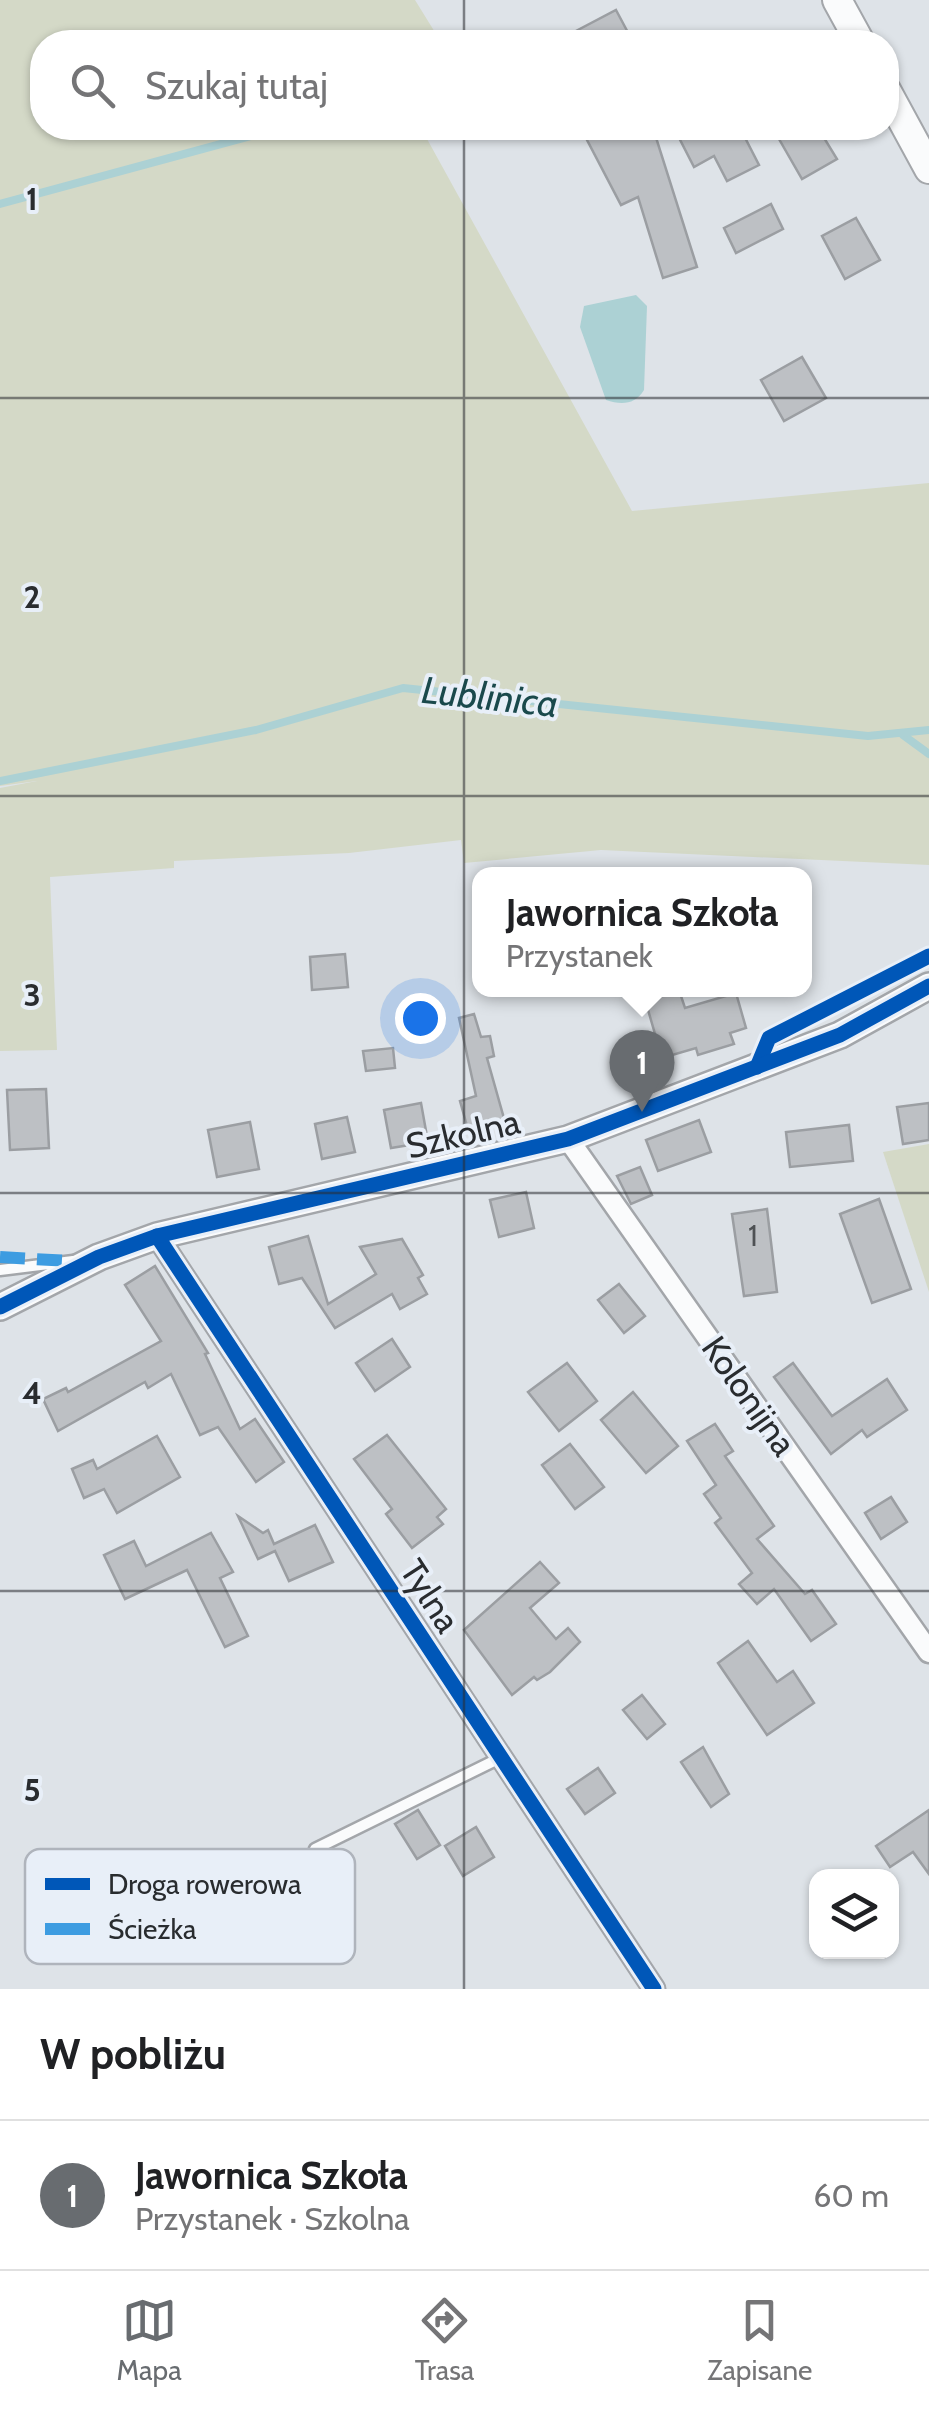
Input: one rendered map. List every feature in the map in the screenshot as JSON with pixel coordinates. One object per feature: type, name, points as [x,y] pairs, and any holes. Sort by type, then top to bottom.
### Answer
[{"type":"main road","points":[[837,0],[853,30]]},
{"type":"main road","points":[[899,114],[929,169]]},
{"type":"street","name":"Szkolna","points":[[0,1307],[99,1257],[157,1236],[568,1139],[840,1036],[929,986]]},
{"type":"street","name":"Kolonijna","points":[[568,1139],[929,1652]]},
{"type":"street","name":"Tylna","points":[[157,1236],[654,1989]]},
{"type":"lane","points":[[0,1270],[99,1257]]},
{"type":"lane","points":[[315,1849],[500,1758]]},
{"type":"green space","points":[[0,0],[415,0],[434,30],[30,30],[30,140],[428,140],[632,511],[929,483],[929,865],[601,850],[464,863],[461,840],[349,853],[174,861],[174,868],[50,877],[57,1050],[0,1051],[0,788],[37,781],[0,786]]},
{"type":"green space","points":[[929,1144],[929,1292],[883,1152]]},
{"type":"water","points":[[636,295],[647,306],[644,390],[632,401],[612,402],[606,400],[580,327],[584,306]]},
{"type":"building","points":[[616,10],[627,30],[578,30]]},
{"type":"building","points":[[587,140],[657,140],[697,267],[663,278],[638,197],[621,205]]},
{"type":"building","points":[[680,140],[746,140],[759,165],[727,181],[714,156],[694,167]]},
{"type":"building","points":[[780,140],[825,140],[837,159],[802,179]]},
{"type":"building","points":[[771,204],[783,229],[736,253],[724,228]]},
{"type":"building","points":[[856,218],[880,260],[845,279],[822,236]]},
{"type":"building","points":[[802,357],[826,398],[784,421],[761,380]]},
{"type":"building","points":[[345,954],[348,987],[312,990],[310,957]]},
{"type":"building","points":[[644,997],[681,997],[685,1008],[722,997],[737,997],[746,1028],[730,1033],[734,1044],[698,1055],[696,1048],[662,1058]]},
{"type":"building","points":[[474,1014],[481,1037],[490,1036],[494,1056],[487,1058],[505,1122],[469,1133],[460,1101],[476,1096],[459,1018]]},
{"type":"building","points":[[393,1048],[395,1068],[366,1071],[363,1051]]},
{"type":"building","points":[[46,1089],[49,1148],[10,1150],[7,1090]]},
{"type":"building","points":[[421,1103],[428,1142],[391,1148],[384,1110]]},
{"type":"building","points":[[929,1103],[929,1140],[903,1144],[897,1107]]},
{"type":"building","points":[[347,1117],[355,1152],[322,1159],[315,1124]]},
{"type":"building","points":[[699,1120],[711,1152],[658,1171],[646,1140]]},
{"type":"building","points":[[250,1122],[259,1169],[217,1177],[208,1130]]},
{"type":"building","points":[[849,1125],[853,1161],[790,1167],[786,1132]]},
{"type":"building","points":[[640,1167],[652,1195],[631,1204],[617,1176]]},
{"type":"building","points":[[526,1192],[534,1228],[499,1237],[490,1200]]},
{"type":"building","points":[[879,1199],[911,1289],[872,1303],[840,1214]]},
{"type":"building","points":[[767,1209],[777,1292],[744,1296],[732,1214]]},
{"type":"building","points":[[308,1236],[328,1304],[376,1274],[360,1247],[402,1239],[423,1275],[418,1278],[427,1294],[400,1309],[392,1294],[335,1328],[302,1278],[279,1284],[269,1247]]},
{"type":"building","points":[[155,1266],[208,1353],[205,1354],[240,1429],[255,1419],[284,1462],[256,1482],[218,1427],[200,1435],[171,1374],[148,1388],[145,1382],[58,1431],[43,1399],[66,1388],[68,1392],[161,1341],[125,1285]]},
{"type":"building","points":[[619,1284],[645,1316],[624,1333],[598,1300]]},
{"type":"building","points":[[392,1339],[410,1367],[375,1391],[356,1363]]},
{"type":"building","points":[[567,1363],[597,1401],[559,1431],[528,1392]]},
{"type":"building","points":[[793,1363],[832,1416],[887,1379],[907,1410],[867,1437],[862,1430],[831,1454],[774,1377]]},
{"type":"building","points":[[633,1392],[678,1446],[646,1473],[601,1420]]},
{"type":"building","points":[[715,1424],[733,1451],[725,1456],[774,1526],[757,1539],[805,1594],[812,1590],[836,1624],[811,1641],[774,1589],[757,1604],[739,1584],[752,1573],[715,1523],[721,1518],[704,1494],[716,1485],[687,1441]]},
{"type":"building","points":[[387,1435],[446,1509],[437,1517],[443,1524],[412,1548],[386,1514],[392,1509],[354,1459]]},
{"type":"building","points":[[157,1436],[180,1477],[117,1513],[104,1489],[84,1498],[72,1469],[93,1460],[97,1469]]},
{"type":"building","points":[[570,1444],[604,1487],[575,1509],[542,1465]]},
{"type":"building","points":[[891,1497],[907,1522],[881,1539],[865,1513]]},
{"type":"building","points":[[238,1516],[263,1533],[268,1530],[274,1544],[315,1525],[333,1562],[289,1581],[275,1551],[258,1559]]},
{"type":"building","points":[[211,1533],[233,1572],[220,1578],[248,1636],[225,1647],[187,1570],[125,1599],[104,1555],[134,1541],[146,1566]]},
{"type":"building","points":[[540,1562],[559,1583],[530,1608],[556,1639],[568,1628],[580,1642],[550,1672],[537,1680],[534,1677],[512,1695],[464,1630]]},
{"type":"building","points":[[748,1641],[777,1682],[793,1671],[814,1703],[767,1735],[718,1663]]},
{"type":"building","points":[[642,1695],[665,1724],[647,1739],[623,1710]]},
{"type":"building","points":[[703,1747],[729,1794],[711,1807],[681,1762]]},
{"type":"building","points":[[598,1768],[615,1793],[585,1814],[567,1789]]},
{"type":"building","points":[[418,1810],[440,1845],[417,1859],[395,1824]]},
{"type":"building","points":[[929,1810],[929,1874],[913,1852],[890,1867],[876,1846]]},
{"type":"building","points":[[476,1827],[494,1857],[463,1876],[445,1846]]},
{"type":"waterway","points":[[0,204],[236,140]]},
{"type":"waterway","name":"Lublinica","points":[[0,781],[256,730],[403,688],[868,736],[929,730]]},
{"type":"waterway","points":[[903,735],[929,754]]},
{"type":"marked path","points":[[0,1257],[69,1261]]},
{"type":"cycle path","points":[[757,1067],[769,1038],[929,956]]},
{"type":"cycle path","points":[[0,1307],[99,1257],[157,1236],[568,1139],[840,1035],[929,986]]},
{"type":"cycle path","points":[[157,1236],[654,1989]]},
{"type":"place","name":"Jawornica Szkoła","points":[[642,1112]]}]
